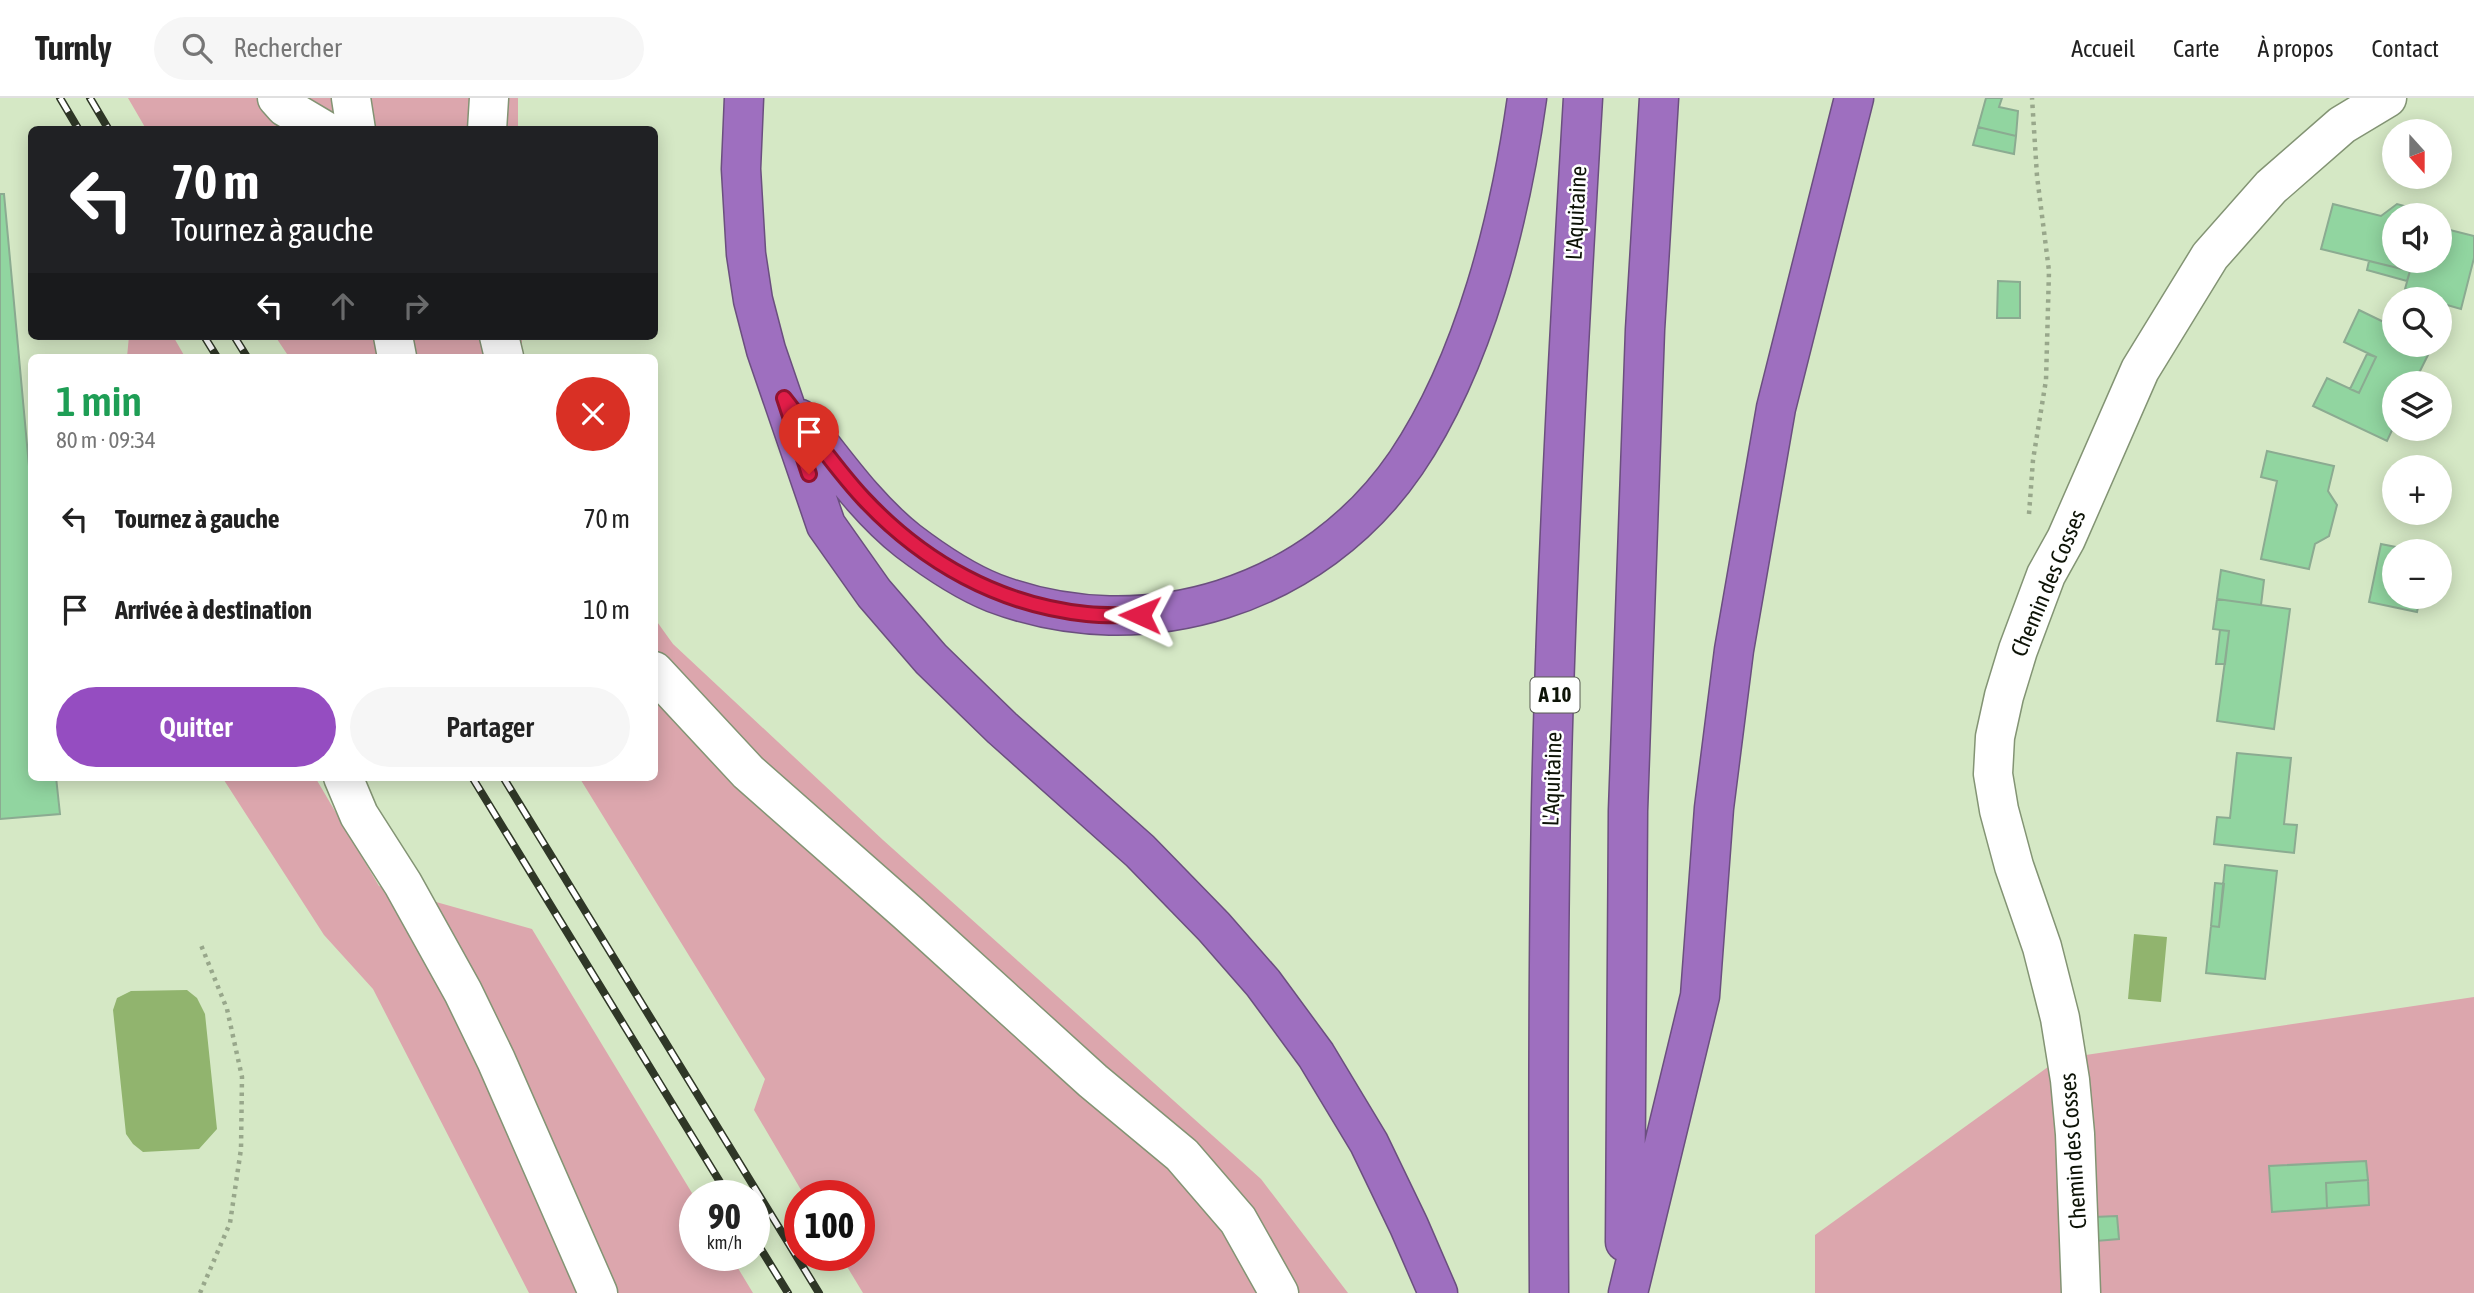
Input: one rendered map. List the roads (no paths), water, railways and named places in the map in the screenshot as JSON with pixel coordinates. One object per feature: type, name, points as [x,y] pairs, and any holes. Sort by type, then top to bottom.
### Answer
[{"type":"highway","points":[[744,98],[741,169],[746,254],[753,300],[766,350],[826,525],[874,593],[931,659],[1002,728],[1140,851],[1214,927],[1263,983],[1316,1055],[1369,1143],[1438,1293]]},
{"type":"highway","points":[[784,398],[863,498],[906,540],[947,568],[993,592],[1037,605],[1087,614],[1140,615],[1193,609],[1239,593],[1287,572],[1349,528],[1380,496],[1427,429],[1456,371],[1482,300],[1501,229],[1527,98]]},
{"type":"highway","name":"L'Aquitaine","points":[[1549,1293],[1548,1005],[1552,777],[1569,326],[1583,98]]},
{"type":"highway","points":[[1627,1293],[1628,798],[1645,330],[1659,98]]},
{"type":"highway","points":[[1627,1293],[1700,996],[1714,808],[1734,650],[1776,408],[1854,98]]},
{"type":"street","points":[[277,98],[285,107],[317,126]]},
{"type":"street","points":[[351,98],[355,126]]},
{"type":"street","points":[[487,126],[489,98]]},
{"type":"street","name":"Chemin des Cosses","points":[[2081,1293],[2075,1134],[2060,1018],[2042,947],[2011,855],[1993,774],[1995,737],[2004,696],[2046,575],[2066,539],[2140,370],[2210,256],[2271,187],[2342,125],[2387,98]]},
{"type":"street","points":[[658,675],[748,772],[1093,1081],[1182,1155],[1238,1220],[1279,1293]]},
{"type":"street","points":[[345,781],[359,815],[403,884],[463,992],[496,1060],[598,1293]]},
{"type":"railway","points":[[60,98],[77,126]]},
{"type":"railway","points":[[90,98],[107,126]]},
{"type":"railway","points":[[206,340],[215,354]]},
{"type":"railway","points":[[236,340],[245,354]]},
{"type":"railway","points":[[474,781],[719,1180]]},
{"type":"railway","points":[[505,781],[819,1293]]},
{"type":"railway","points":[[770,1264],[788,1293]]}]
